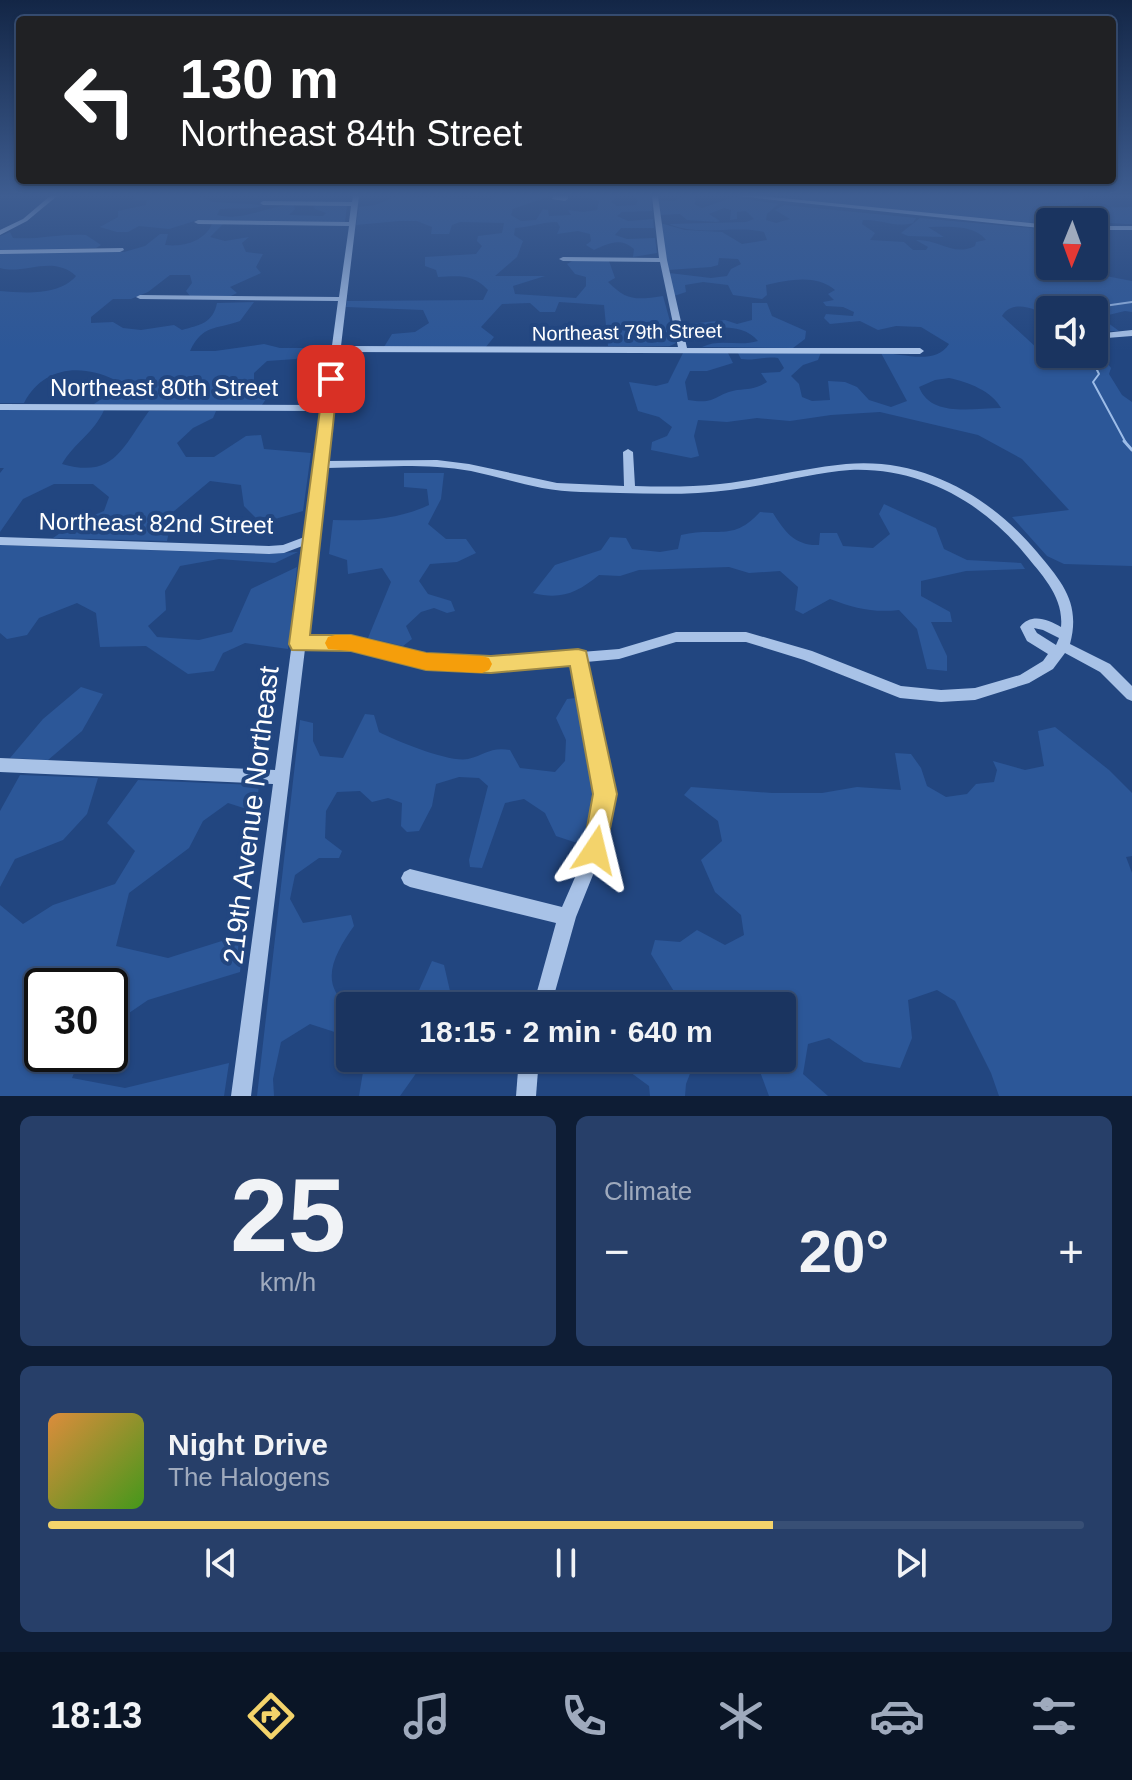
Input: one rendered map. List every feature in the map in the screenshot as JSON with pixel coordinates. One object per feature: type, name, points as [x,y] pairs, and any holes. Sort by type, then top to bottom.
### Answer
[{"type":"street","name":"219th Avenue Northeast","points":[[241,1096],[349,247]]},
{"type":"street","points":[[661,247],[683,349]]},
{"type":"street","points":[[0,252],[120,250]]},
{"type":"street","points":[[563,259],[663,260]]},
{"type":"street","points":[[140,297],[341,299]]},
{"type":"street","points":[[1108,336],[1132,333]]},
{"type":"street","name":"Northeast 79th Street","points":[[335,349],[920,351]]},
{"type":"street","name":"Northeast 80th Street","points":[[0,407],[328,408]]},
{"type":"street","points":[[628,452],[630,488]]},
{"type":"street","points":[[299,644],[351,643],[426,661],[491,665],[619,654],[676,637],[746,637],[807,655],[900,692],[941,696],[975,694],[1024,679],[1048,665],[1062,645],[1070,624],[1062,592],[1025,543],[982,504],[937,480],[895,468],[851,467],[713,488],[571,488],[522,482],[454,465],[320,465]]},
{"type":"street","name":"Northeast 82nd Street","points":[[0,541],[269,550],[284,549],[310,539]]},
{"type":"street","points":[[1062,645],[1105,668],[1132,695]]},
{"type":"street","points":[[546,992],[567,917],[595,850],[605,794],[578,657]]},
{"type":"street","points":[[0,765],[282,777]]},
{"type":"street","points":[[410,878],[567,917]]},
{"type":"street","points":[[526,1096],[528,1072]]},
{"type":"shaded area","points":[[0,247],[97,247],[96,248],[0,250]]},
{"type":"shaded area","points":[[141,247],[244,247],[246,252],[263,254],[256,267],[261,273],[230,287],[237,293],[231,296],[190,296],[186,291],[192,283],[190,275],[170,275],[148,292],[131,299],[113,299],[91,317],[91,323],[113,322],[123,328],[141,330],[174,325],[182,330],[209,319],[217,303],[254,302],[240,321],[205,332],[190,351],[264,344],[280,348],[312,348],[296,359],[267,361],[254,373],[254,385],[268,396],[262,405],[94,404],[110,393],[115,380],[76,370],[52,375],[32,391],[24,403],[0,403],[0,291],[51,290],[76,276],[58,266],[0,268],[0,253],[124,252]]},
{"type":"shaded area","points":[[481,247],[521,247],[517,257],[495,276],[545,276],[513,286],[515,294],[576,298],[586,286],[586,277],[575,274],[567,264],[574,260],[609,261],[615,278],[608,282],[621,293],[639,298],[663,296],[676,343],[670,346],[608,346],[604,305],[559,302],[555,312],[540,312],[530,303],[502,304],[481,327],[494,337],[485,348],[384,347],[392,334],[415,332],[429,323],[423,310],[346,307],[347,301],[483,300],[488,290],[477,281],[465,277],[438,277],[436,270],[425,266],[425,257],[476,254]]},
{"type":"shaded area","points":[[632,247],[656,247],[657,253],[633,257]]},
{"type":"shaded area","points":[[664,247],[910,247],[926,250],[928,247],[947,247],[960,250],[972,247],[1036,247],[1036,280],[1108,280],[1108,276],[1132,281],[1132,312],[1108,315],[1108,296],[1036,296],[1036,310],[1012,308],[1002,316],[1036,347],[1036,368],[1108,368],[1108,364],[1111,368],[1109,374],[1122,395],[1132,402],[1132,566],[1064,564],[1047,556],[1012,517],[1069,510],[1022,459],[978,435],[880,412],[790,421],[757,418],[727,422],[698,420],[694,436],[699,456],[691,458],[651,450],[652,442],[667,436],[672,427],[659,417],[638,411],[629,382],[656,386],[668,383],[684,351],[727,351],[733,363],[707,371],[690,371],[685,382],[688,400],[711,400],[730,392],[756,387],[767,382],[761,373],[780,372],[784,368],[778,358],[741,359],[737,351],[821,352],[818,360],[803,365],[791,376],[799,384],[802,397],[812,401],[830,400],[828,381],[845,382],[857,387],[869,400],[891,407],[907,401],[881,353],[927,357],[943,351],[949,344],[921,327],[896,326],[878,330],[860,321],[830,324],[824,318],[826,314],[853,316],[854,312],[843,307],[826,306],[823,302],[834,300],[828,294],[835,290],[811,280],[766,285],[767,295],[762,299],[733,295],[728,285],[703,282],[685,285],[686,292],[674,296],[669,273],[711,278],[727,276],[731,269],[741,264],[738,259],[719,258],[718,265],[668,270]],"holes":[[[949,378],[986,392],[1001,408],[966,410],[943,407],[925,397],[919,387]]]},
{"type":"shaded area","points":[[752,303],[767,303],[772,316],[806,331],[805,339],[793,348],[702,347],[716,343],[758,341],[741,330],[707,328],[696,340],[684,342],[680,325],[725,320],[737,324],[752,320]]},
{"type":"shaded area","points":[[1108,323],[1119,331],[1108,331]]},
{"type":"shaded area","points":[[0,410],[104,410],[62,464],[80,468],[105,464],[115,457],[149,411],[216,411],[213,418],[193,428],[177,443],[186,457],[214,457],[246,436],[261,435],[264,449],[311,453],[303,511],[261,523],[244,506],[241,485],[210,481],[173,512],[167,541],[53,538],[73,524],[104,511],[109,497],[93,484],[54,484],[23,499],[0,532],[0,473],[4,468],[0,468]]},
{"type":"shaded area","points":[[404,473],[444,473],[441,499],[428,524],[446,539],[466,539],[476,553],[457,562],[430,564],[419,581],[428,594],[451,601],[455,611],[447,613],[434,608],[421,612],[406,626],[412,639],[403,646],[368,638],[391,582],[382,568],[348,574],[347,560],[329,554],[333,520],[382,518],[429,505],[427,489],[404,487]]},
{"type":"shaded area","points":[[884,504],[936,528],[944,549],[967,560],[1021,563],[1025,569],[966,571],[921,581],[921,596],[950,612],[952,622],[931,622],[947,656],[947,671],[927,669],[917,629],[899,610],[864,609],[830,599],[803,614],[795,610],[798,587],[780,571],[749,573],[729,567],[639,570],[620,576],[599,575],[576,590],[560,595],[533,593],[555,565],[601,550],[610,537],[626,538],[632,549],[660,552],[678,549],[681,535],[732,531],[750,522],[760,512],[773,513],[786,532],[803,543],[819,545],[820,533],[837,533],[843,546],[873,548],[890,534],[879,514]]},
{"type":"shaded area","points":[[0,545],[261,554],[298,552],[275,563],[219,559],[180,566],[165,591],[166,610],[148,626],[157,637],[199,640],[232,632],[251,589],[297,567],[288,649],[245,643],[223,653],[214,671],[188,674],[146,646],[100,647],[96,613],[77,603],[39,618],[27,635],[7,639],[0,633]]},
{"type":"shaded area","points":[[81,687],[103,694],[82,731],[48,760],[10,758],[43,719]]},
{"type":"shaded area","points":[[576,698],[592,785],[591,835],[577,843],[556,836],[545,813],[524,799],[505,803],[482,868],[470,867],[469,860],[488,786],[479,778],[459,777],[436,784],[432,806],[419,831],[407,832],[401,826],[402,803],[388,798],[372,802],[360,791],[337,792],[326,811],[325,838],[342,851],[339,858],[319,858],[295,875],[290,899],[303,923],[351,915],[354,926],[332,968],[336,992],[336,1032],[310,1024],[281,1042],[273,1079],[274,1096],[257,1096],[300,720],[313,723],[313,741],[320,756],[343,758],[365,714],[374,715],[379,732],[436,755],[468,759],[492,750],[510,750],[520,768],[555,772],[565,761],[566,740],[556,718],[567,699]]},
{"type":"shaded area","points":[[1055,727],[1109,770],[1132,793],[1132,856],[1126,857],[1132,873],[1132,1096],[999,1096],[991,1073],[955,1001],[937,990],[908,1000],[912,1038],[900,1068],[864,1062],[829,1038],[808,1044],[803,1074],[828,1096],[769,1096],[760,1072],[796,1072],[796,992],[674,992],[651,954],[655,940],[680,942],[697,930],[725,945],[744,935],[741,915],[715,892],[701,860],[722,841],[718,821],[684,795],[691,787],[772,793],[822,793],[857,787],[901,790],[895,753],[911,754],[921,768],[927,786],[946,797],[967,794],[976,784],[994,782],[997,770],[993,761],[1025,770],[1044,766],[1038,731]]},
{"type":"shaded area","points":[[20,775],[98,778],[87,814],[63,840],[15,859],[0,887],[0,811]]},
{"type":"shaded area","points":[[138,780],[259,785],[256,812],[228,803],[203,821],[189,848],[129,893],[116,946],[168,958],[244,934],[240,972],[148,1000],[128,1014],[128,968],[24,968],[24,1072],[74,1072],[72,1078],[125,1088],[229,1063],[224,1096],[0,1096],[0,905],[23,924],[53,905],[115,884],[135,851],[107,823]]},
{"type":"shaded area","points":[[432,961],[444,965],[451,992],[418,992]]},
{"type":"shaded area","points":[[363,1072],[417,1072],[400,1096],[359,1096]]},
{"type":"shaded area","points":[[630,1072],[691,1072],[685,1096],[650,1096],[649,1086]]},
{"type":"waterway","points":[[1108,305],[1132,302]]},
{"type":"waterway","points":[[1096,368],[1099,374],[1093,382],[1126,443]]},
{"type":"waterway","points":[[1124,441],[1132,450]]},
{"type":"slow traffic","points":[[335,643],[351,643],[426,661],[482,664]]},
{"type":"route","points":[[331,379],[299,644],[351,643],[426,661],[491,665],[578,657],[605,794],[595,850]]}]
